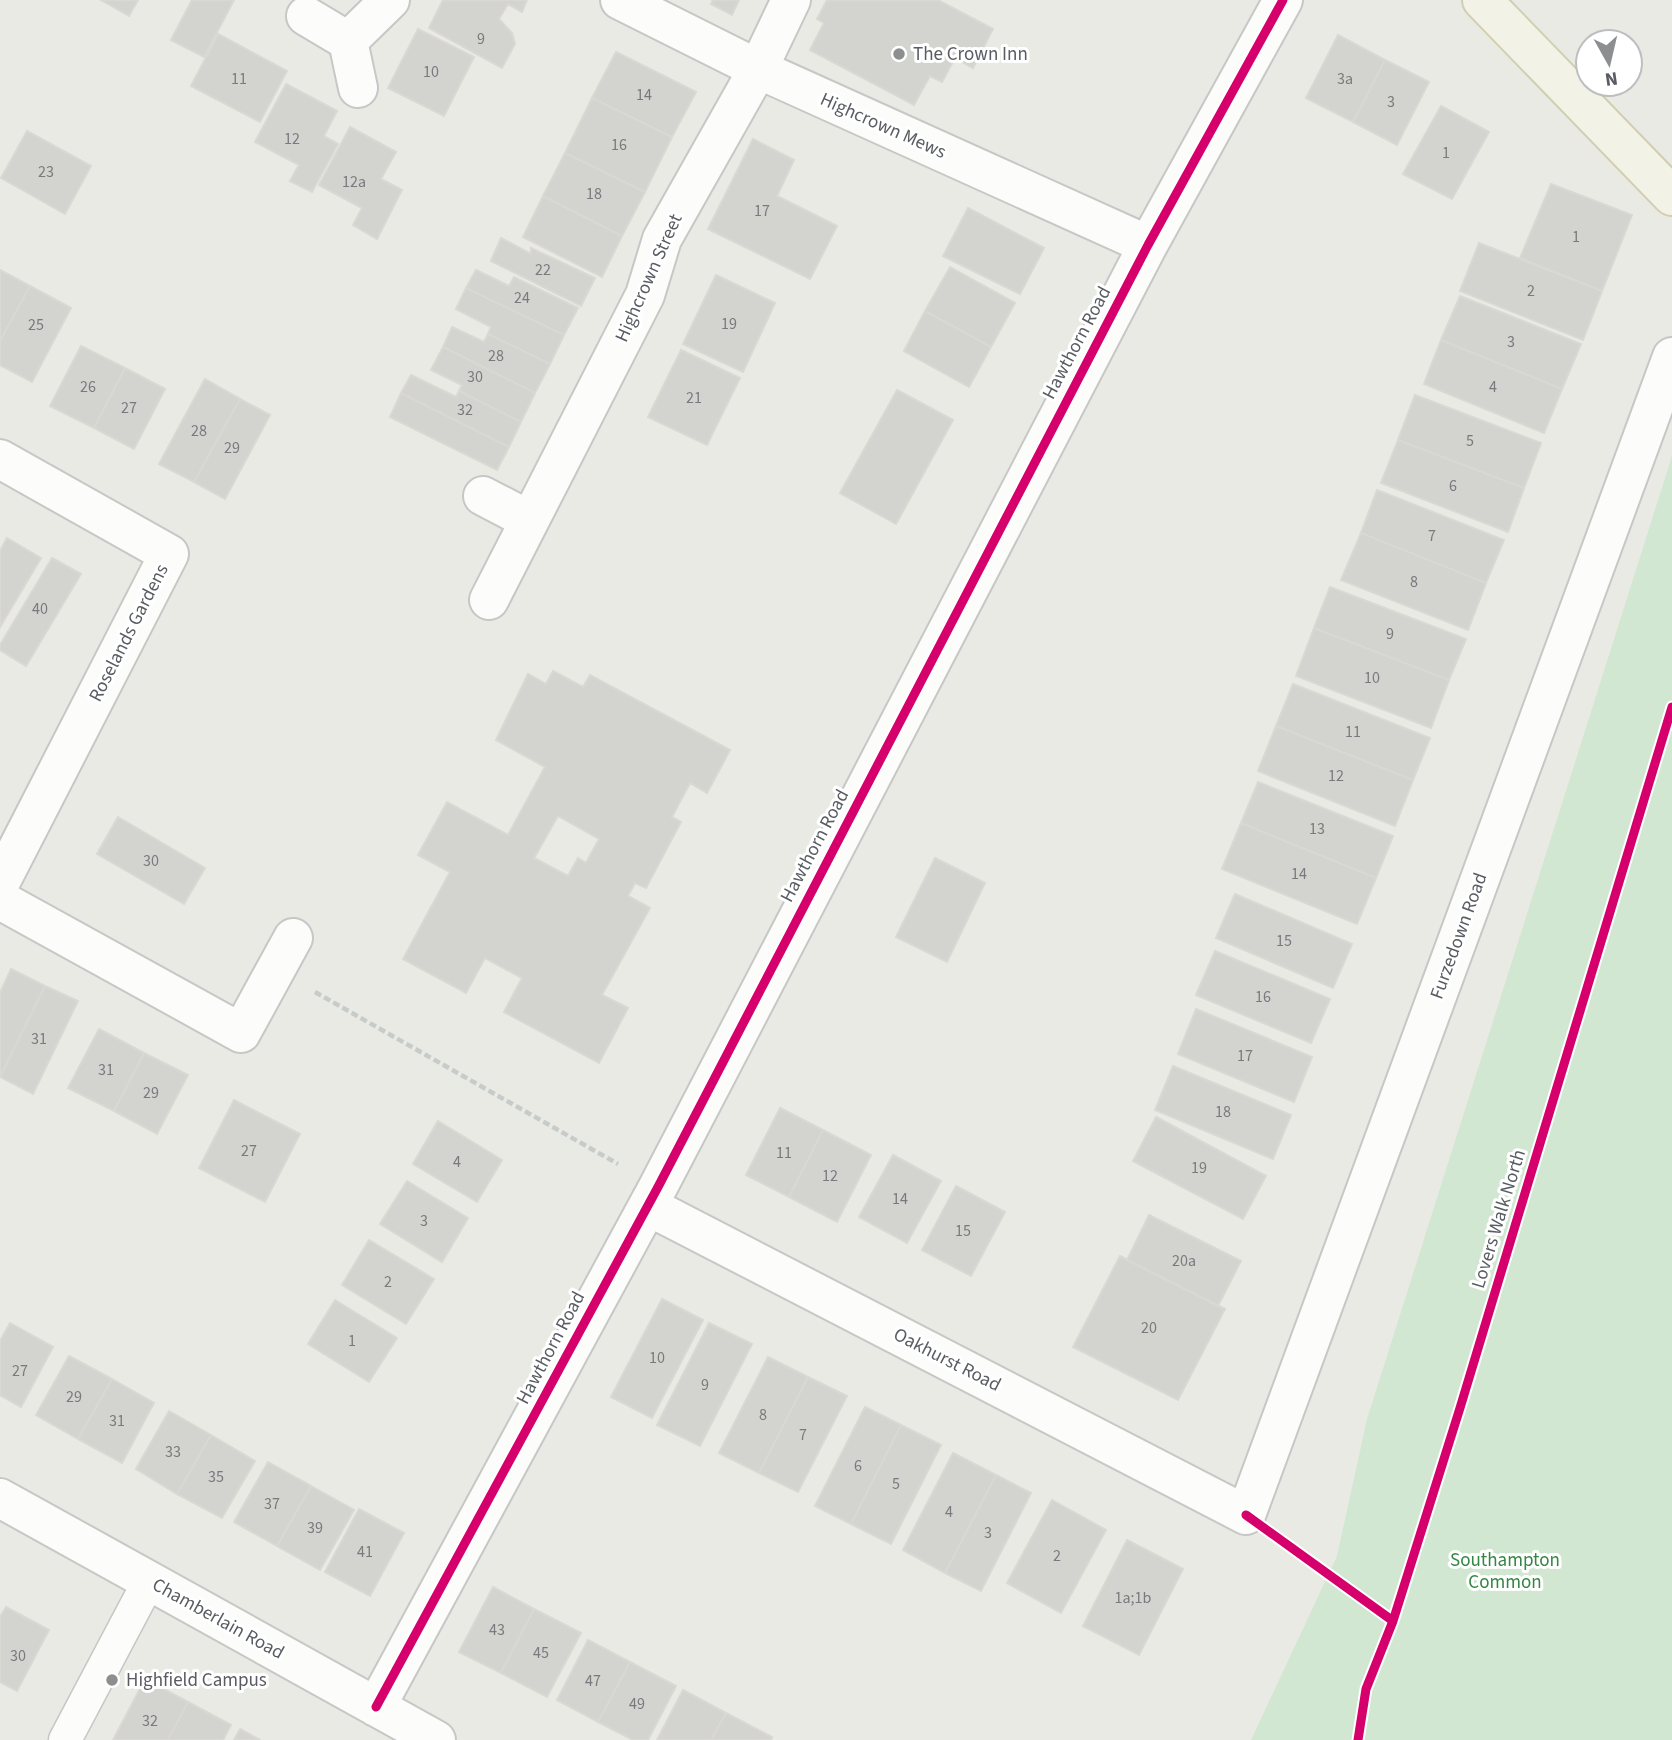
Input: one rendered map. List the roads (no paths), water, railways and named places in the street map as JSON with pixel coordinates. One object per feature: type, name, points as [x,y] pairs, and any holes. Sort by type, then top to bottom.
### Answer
[{"type":"main road","points":[[1482,0],[1672,196]]},
{"type":"street","points":[[348,41],[390,0]]},
{"type":"street","name":"Highcrown Mews","points":[[620,0],[758,69],[1148,246]]},
{"type":"street","name":"Highcrown Street","points":[[489,600],[645,295],[662,239],[758,69],[791,0]]},
{"type":"street","name":"Hawthorn Road","points":[[376,1707],[653,1196],[1148,246],[1283,0]]},
{"type":"street","points":[[306,16],[348,41],[358,88]]},
{"type":"street","name":"Furzedown Road","points":[[1246,1515],[1672,357]]},
{"type":"street","name":"Roselands Gardens","points":[[0,459],[169,554],[0,883]]},
{"type":"street","points":[[483,496],[528,520]]},
{"type":"street","points":[[0,900],[241,1033],[285,954]]},
{"type":"street","name":"Oakhurst Road","points":[[653,1196],[1246,1515]]},
{"type":"street","name":"Chamberlain Road","points":[[0,1498],[436,1740]]},
{"type":"lane","points":[[65,1740],[149,1581]]},
{"type":"place","name":"The Crown Inn","points":[[899,54]]},
{"type":"place","name":"Highfield Campus","points":[[112,1680]]},
{"type":"park label","name":"Southampton Common","points":[[1505,1571]]}]
